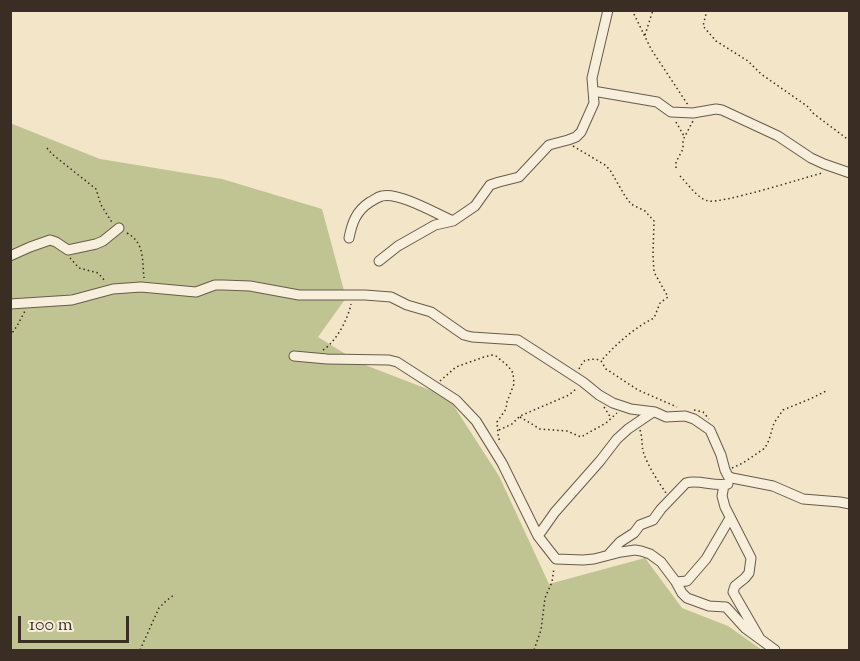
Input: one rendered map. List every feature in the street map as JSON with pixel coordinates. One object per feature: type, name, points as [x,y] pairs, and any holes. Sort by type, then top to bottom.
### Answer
[{"type":"street","points":[[379,261],[398,246],[435,225],[453,221],[475,206],[490,185],[519,177],[549,145],[576,137],[581,132],[594,103],[591,78],[608,10]]},
{"type":"street","points":[[593,91],[653,101],[671,112],[722,110],[778,136],[811,158],[849,173]]},
{"type":"street","points":[[349,238],[354,218],[358,212],[365,205],[384,195],[397,196],[453,221]]},
{"type":"street","points":[[10,256],[50,240],[70,250],[96,244],[118,228]]},
{"type":"street","points":[[10,303],[72,300],[110,290],[148,288],[189,293],[215,285],[250,286],[299,296],[391,297],[407,305],[431,312],[464,335],[518,340],[607,400],[624,407],[653,412],[666,417],[689,417],[707,427],[712,433],[728,476],[742,481],[773,486],[804,499],[849,504]]},
{"type":"street","points":[[294,356],[392,361],[434,385],[456,400],[476,421],[501,463],[538,536],[555,558],[583,560],[621,552],[641,551],[661,562],[682,593],[692,600],[709,606],[726,607],[745,628],[775,651]]},
{"type":"street","points":[[538,536],[617,439],[653,412]]},
{"type":"street","points":[[608,555],[620,542],[634,534],[640,525],[652,521],[688,482],[724,485],[742,481]]},
{"type":"street","points":[[724,485],[723,501],[751,558],[747,575],[735,586],[733,592],[762,641]]},
{"type":"street","points":[[676,582],[687,581],[706,559],[730,518]]},
{"type":"path","points":[[632,10],[644,36],[695,112],[682,142],[683,149],[676,162],[676,168]]},
{"type":"path","points":[[644,36],[653,10]]},
{"type":"path","points":[[707,10],[703,26],[716,41],[748,61],[761,74],[807,106],[849,141]]},
{"type":"path","points":[[666,110],[678,123],[685,136]]},
{"type":"path","points":[[564,141],[605,165],[631,204],[645,212],[654,221],[654,272],[668,297],[658,306],[656,317],[639,326],[601,361]]},
{"type":"path","points":[[46,148],[96,189],[101,205],[111,223],[134,237],[141,250],[144,278],[148,288]]},
{"type":"path","points":[[680,176],[692,189],[711,201],[728,199],[838,169]]},
{"type":"path","points":[[66,249],[74,264],[84,270],[99,273],[110,290]]},
{"type":"path","points":[[322,350],[331,343],[346,322],[352,296]]},
{"type":"path","points":[[10,336],[24,311],[37,302]]},
{"type":"path","points":[[434,385],[456,367],[492,355],[503,361],[513,373],[514,384],[506,409],[497,422],[501,443]]},
{"type":"path","points":[[498,431],[520,417],[573,393],[580,380],[580,367],[583,362],[592,358],[601,361],[606,369],[638,390],[680,408]]},
{"type":"path","points":[[725,471],[743,463],[765,448],[775,420],[783,410],[826,391]]},
{"type":"path","points":[[520,417],[540,429],[567,431],[581,437],[606,423],[624,407]]},
{"type":"path","points":[[688,409],[703,412],[711,424]]},
{"type":"path","points":[[641,420],[640,430],[643,436],[644,455],[671,499]]},
{"type":"path","points":[[534,651],[541,630],[545,598],[552,582],[555,558]]},
{"type":"path","points":[[140,651],[159,608],[175,594]]},
{"type":"green space","points":[[10,123],[100,159],[222,179],[322,209],[346,298],[318,337],[360,363],[448,397],[499,476],[549,584],[645,558],[682,608],[728,626],[762,650],[11,650]]}]
